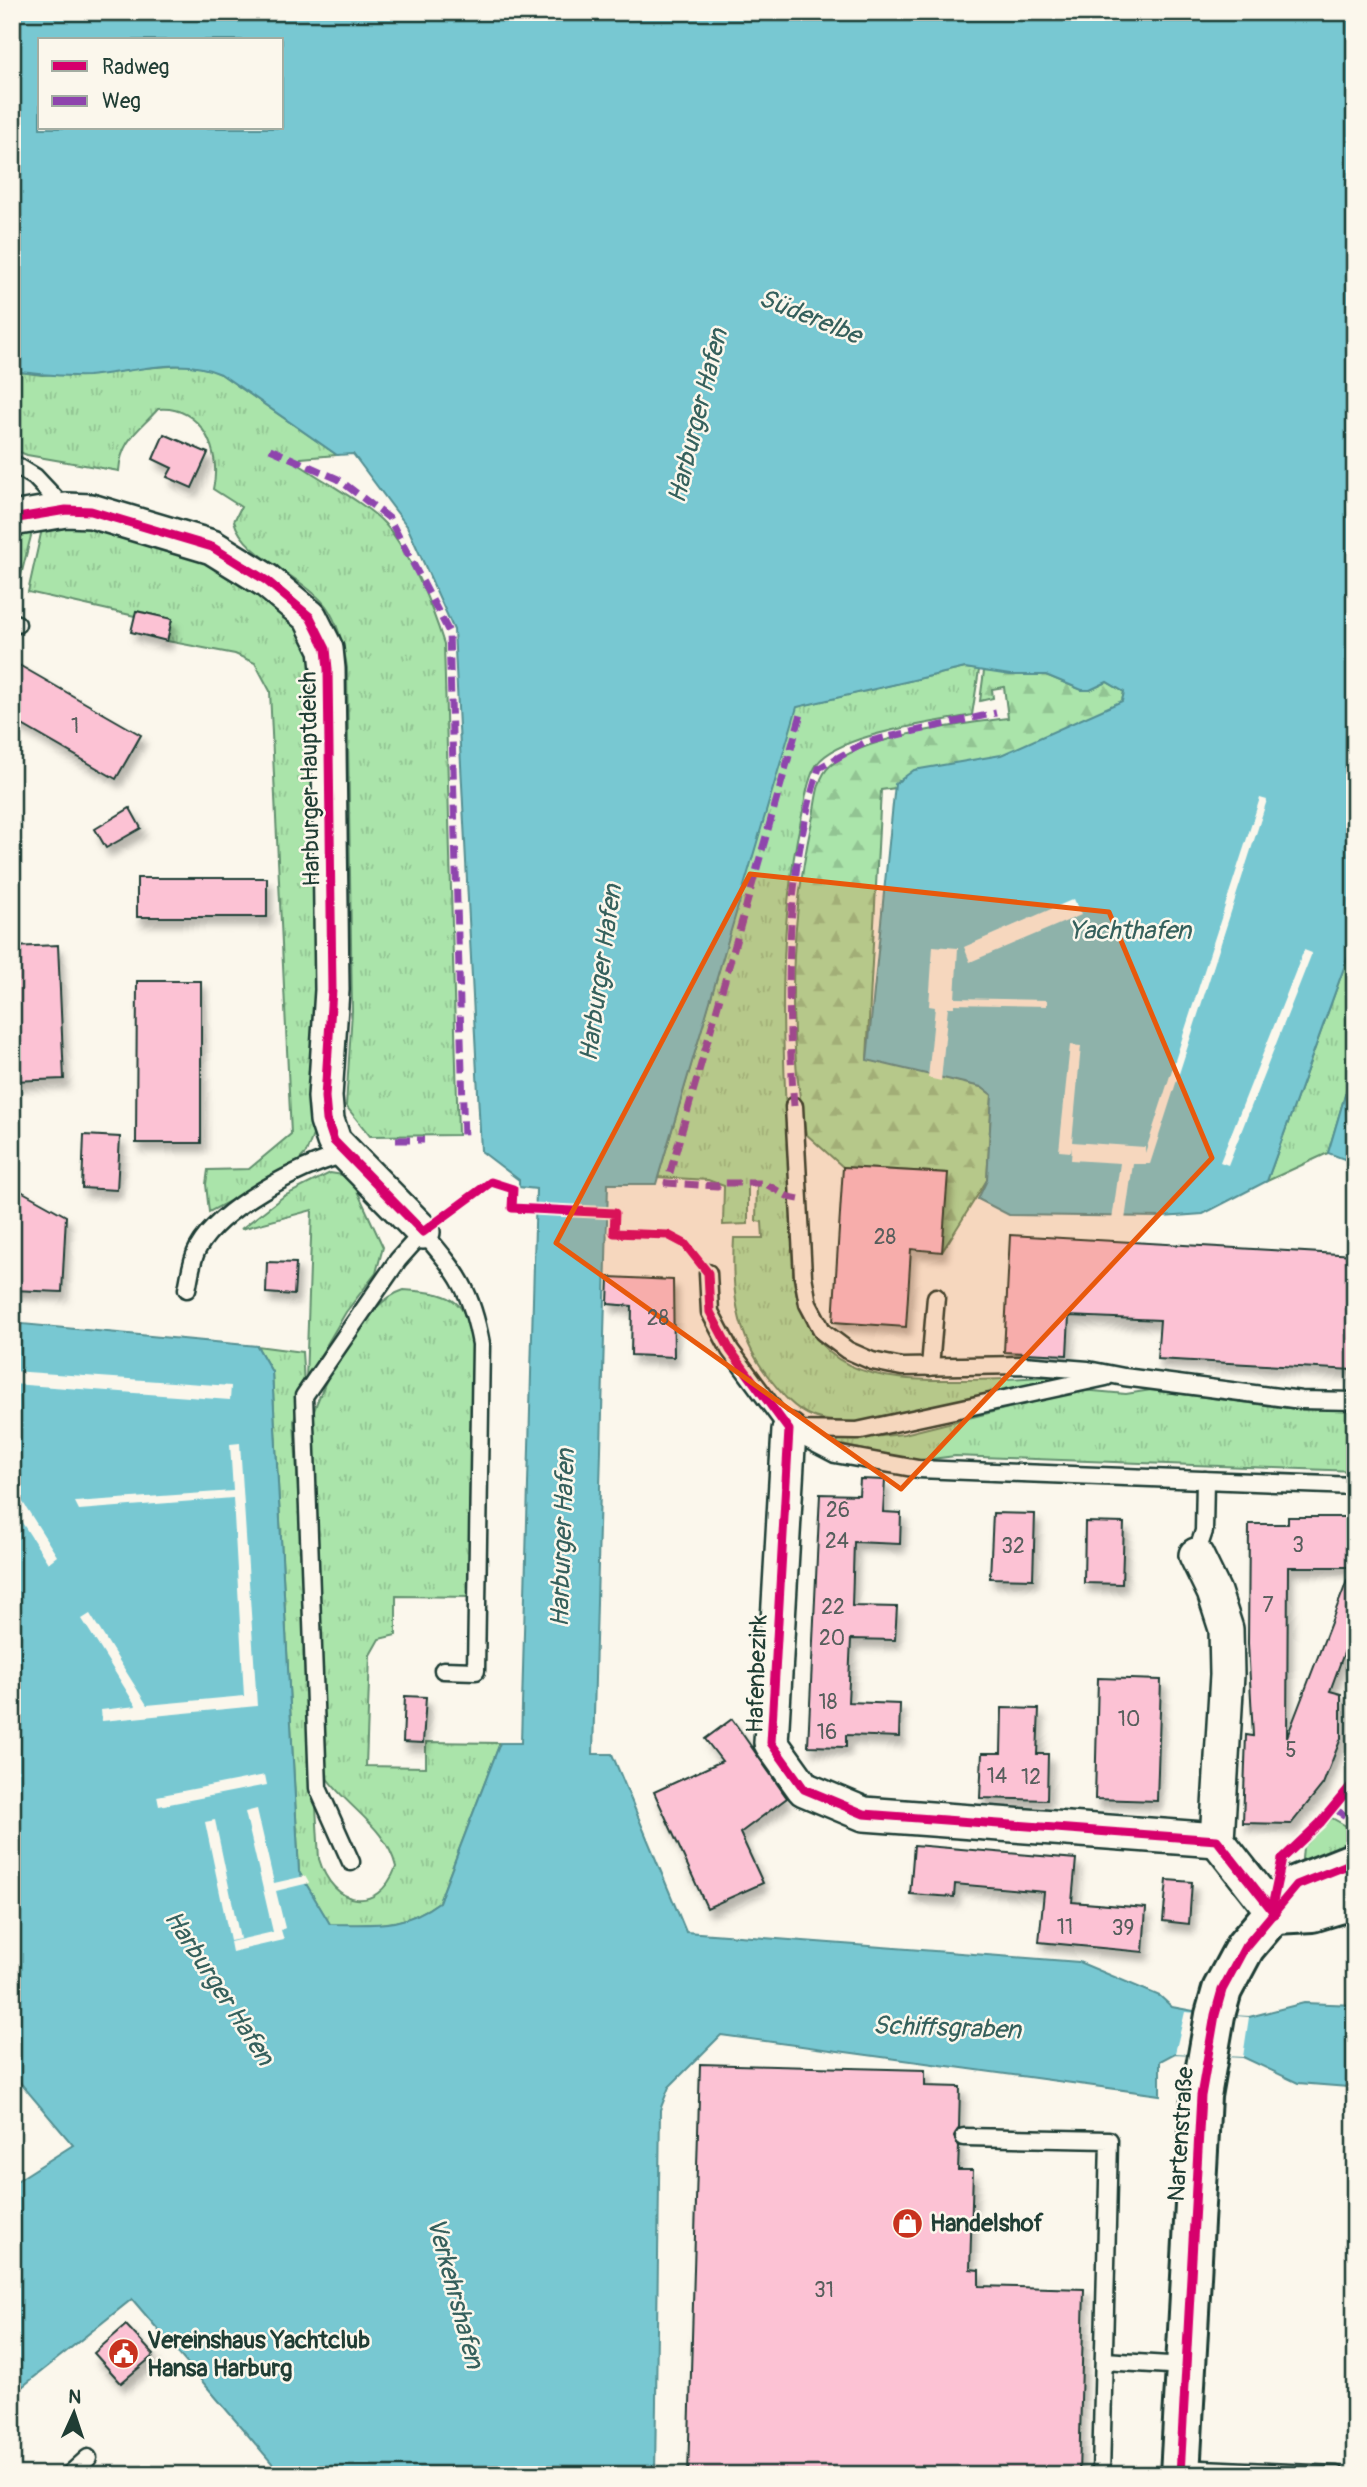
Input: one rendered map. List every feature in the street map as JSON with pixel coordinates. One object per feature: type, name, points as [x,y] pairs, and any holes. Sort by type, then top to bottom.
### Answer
[{"type":"street","name":"Harburger Hauptdeich","points":[[12,519],[66,510],[91,511],[212,547],[294,602],[310,617],[320,633],[328,669],[332,990],[326,1097],[334,1141],[423,1232]]},
{"type":"street","name":"Hafenbezirk","points":[[789,1430],[771,1742],[804,1789],[864,1814],[1217,1840]]},
{"type":"street","points":[[1196,1555],[1214,1592],[1226,1629],[1227,1675],[1217,1840],[1275,1914],[1312,1912],[1355,1899]]},
{"type":"street","name":"Nartenstraße","points":[[1180,2471],[1206,2055],[1222,1990],[1245,1947],[1297,1885],[1355,1862]]},
{"type":"lane","points":[[12,463],[35,477],[66,510]]},
{"type":"lane","points":[[794,1106],[803,1276],[808,1304],[823,1332],[847,1350],[872,1361],[902,1367],[1023,1365],[1088,1370],[1301,1400],[1355,1401]]},
{"type":"lane","points":[[187,1289],[196,1250],[213,1226],[235,1209],[293,1175],[345,1154]]},
{"type":"lane","points":[[351,1862],[318,1788],[304,1396],[398,1260],[423,1232],[453,1268],[474,1304],[481,1344],[476,1671],[443,1670]]},
{"type":"lane","points":[[708,1273],[710,1312],[730,1350],[789,1430],[835,1454],[918,1469],[1355,1486]]},
{"type":"lane","points":[[930,1367],[936,1297]]},
{"type":"lane","points":[[789,1430],[857,1431],[930,1418],[1099,1377],[1124,1377]]},
{"type":"lane","points":[[1196,1555],[1203,1531],[1205,1480]]},
{"type":"lane","points":[[964,2137],[1109,2140],[1101,2475]]},
{"type":"lane","points":[[1104,2361],[1185,2366]]},
{"type":"lane","points":[[69,2475],[88,2458]]},
{"type":"lane","points":[[1180,2471],[1337,2475]]},
{"type":"highlighted area","points":[[750,874],[1109,912],[1212,1158],[901,1489],[556,1243]]},
{"type":"green space","points":[[204,366],[221,374],[337,455],[301,458],[297,463],[356,501],[385,524],[412,565],[439,629],[444,644],[458,1135],[370,1136],[346,1106],[352,1011],[347,668],[340,636],[326,606],[316,595],[249,545],[240,533],[234,521],[241,507],[213,489],[215,475],[211,446],[197,423],[186,415],[173,410],[158,409],[127,443],[119,471],[27,455],[12,449],[12,371],[42,375]]},
{"type":"green space","points":[[76,521],[212,559],[284,609],[312,646],[318,1063],[313,1135],[306,1153],[292,1168],[209,1212],[206,1184],[208,1170],[249,1169],[291,1134],[270,691],[255,663],[235,654],[167,641],[172,619],[137,611],[135,616],[28,592],[42,529]]},
{"type":"green space","points":[[12,532],[32,532],[17,591],[12,590]]},
{"type":"green space","points":[[965,668],[979,670],[972,715],[889,731],[846,744],[829,753],[817,764],[809,784],[791,876],[783,990],[793,1276],[801,1309],[813,1334],[829,1352],[849,1365],[872,1373],[926,1380],[1070,1375],[940,1409],[868,1421],[838,1422],[807,1414],[788,1400],[757,1360],[742,1327],[735,1293],[734,1238],[763,1238],[762,1222],[756,1221],[757,1184],[748,1184],[748,1224],[723,1225],[724,1186],[708,1180],[658,1177],[796,707]]},
{"type":"green space","points":[[984,671],[1046,675],[1082,690],[1090,690],[1107,682],[1124,692],[1122,701],[988,776],[881,790],[867,1059],[982,1087],[992,1095],[987,1180],[942,1252],[947,1173],[843,1167],[806,1134],[795,1056],[795,938],[817,792],[825,771],[845,756],[889,739],[1008,718],[1004,687],[992,689],[993,698],[980,701]]},
{"type":"green space","points":[[1355,937],[1355,1061],[1328,1153],[1267,1181]]},
{"type":"green space","points":[[330,1173],[343,1175],[353,1182],[383,1247],[376,1273],[346,1312],[306,1380],[312,1210],[241,1229],[284,1196]]},
{"type":"green space","points":[[404,1290],[433,1293],[453,1300],[466,1316],[470,1329],[473,1345],[471,1597],[396,1596],[396,1635],[379,1639],[370,1655],[366,1766],[426,1767],[426,1742],[500,1743],[439,1902],[426,1911],[400,1921],[330,1925],[299,1872],[272,1372],[257,1346],[302,1352],[304,1383],[294,1421],[319,1859],[334,1887],[356,1899],[367,1898],[378,1893],[388,1883],[396,1867],[391,1853],[376,1830],[326,1777],[310,1423],[324,1387],[345,1346],[373,1311],[388,1298]]},
{"type":"green space","points":[[1082,1390],[1126,1394],[1151,1390],[1296,1409],[1355,1409],[1355,1471],[955,1456],[916,1461],[837,1444],[838,1440],[904,1434]]},
{"type":"green space","points":[[1332,1818],[1355,1831],[1355,1847],[1301,1870],[1303,1847]]},
{"type":"water","points":[[12,12],[1355,12],[1355,937],[1267,1181],[1203,1214],[1162,1217],[1009,1215],[978,1199],[987,1180],[992,1095],[981,1087],[867,1060],[895,784],[914,770],[1001,755],[1122,701],[1124,692],[1107,682],[1090,690],[1082,690],[1046,675],[1010,675],[965,668],[797,707],[656,1184],[608,1184],[593,1754],[612,1754],[686,1932],[1079,1962],[1160,1996],[1172,2007],[1215,2015],[1249,2017],[1304,2003],[1355,2005],[1355,2091],[1348,2087],[1298,2083],[1243,2057],[1175,2053],[1160,2061],[1160,2095],[721,2035],[669,2087],[660,2110],[655,2475],[282,2475],[132,2299],[12,2395],[12,2184],[73,2145],[12,2073],[12,1323],[257,1346],[272,1372],[299,1872],[330,1924],[400,1921],[426,1911],[439,1902],[500,1743],[521,1743],[536,1189],[519,1187],[519,1180],[481,1151],[454,630],[407,526],[353,454],[337,455],[221,374],[172,365],[88,376],[12,371]]},
{"type":"water","points":[[1355,1061],[1355,1163],[1328,1153]]},
{"type":"pier","points":[[1260,798],[1267,800],[1150,1164],[1133,1164],[1125,1220],[1112,1220],[1120,1163],[1071,1160],[1072,1147],[1071,1152],[1059,1151],[1070,1045],[1081,1046],[1072,1142],[1145,1147],[1145,1153]]},
{"type":"pier","points":[[1074,899],[1081,915],[970,962],[964,947]]},
{"type":"pier","points":[[933,946],[958,948],[955,998],[1047,1000],[1047,1006],[954,1004],[954,1007],[948,1007],[941,1081],[928,1078],[935,1007],[929,1006]]},
{"type":"pier","points":[[1304,950],[1312,953],[1228,1165],[1220,1162]]},
{"type":"pier","points":[[12,1371],[231,1386],[230,1400],[12,1384]]},
{"type":"pier","points":[[240,1443],[257,1706],[102,1721],[101,1710],[136,1706],[82,1619],[90,1614],[147,1705],[244,1696],[233,1498],[79,1510],[75,1502],[233,1491],[230,1444]]},
{"type":"pier","points":[[12,1485],[57,1556],[48,1563],[12,1507]]},
{"type":"pier","points":[[265,1775],[267,1785],[159,1806],[157,1796]]},
{"type":"pier","points":[[257,1809],[274,1883],[305,1876],[309,1883],[276,1891],[285,1928],[281,1930],[284,1940],[232,1952],[230,1942],[273,1932],[245,1812]]},
{"type":"pier","points":[[215,1820],[240,1939],[230,1941],[205,1822]]},
{"type":"pier","points":[[1185,2012],[1249,2017],[1243,2057],[1175,2053]]},
{"type":"building","points":[[164,434],[208,453],[192,488],[167,477],[172,468],[153,459]]},
{"type":"building","points":[[136,611],[172,619],[167,641],[131,632]]},
{"type":"building","points":[[12,661],[141,735],[116,779],[12,719]]},
{"type":"building","points":[[130,808],[141,828],[106,848],[95,829]]},
{"type":"building","points":[[137,878],[267,878],[267,917],[137,917]]},
{"type":"building","points":[[58,945],[64,1079],[12,1081],[12,947]]},
{"type":"building","points":[[137,981],[201,981],[201,1143],[136,1143]]},
{"type":"building","points":[[84,1135],[120,1137],[117,1190],[82,1188]]},
{"type":"building","points":[[843,1167],[948,1173],[942,1252],[911,1249],[906,1327],[833,1322]]},
{"type":"building","points":[[12,1186],[66,1216],[62,1292],[12,1290]]},
{"type":"building","points":[[1010,1235],[1355,1255],[1353,1370],[1157,1359],[1160,1320],[1069,1316],[1067,1355],[1004,1352]]},
{"type":"building","points":[[267,1262],[296,1263],[294,1295],[266,1293]]},
{"type":"building","points":[[609,1277],[673,1280],[674,1357],[631,1355],[632,1306],[608,1304]]},
{"type":"building","points":[[860,1479],[885,1480],[883,1512],[901,1513],[900,1544],[854,1542],[852,1606],[897,1607],[895,1640],[851,1639],[848,1702],[900,1704],[899,1737],[846,1735],[846,1747],[808,1746],[820,1494],[859,1495]]},
{"type":"building","points":[[993,1513],[1035,1514],[1033,1579],[990,1578]]},
{"type":"building","points":[[1288,1517],[1348,1517],[1348,1567],[1288,1567],[1287,1737],[1355,1560],[1355,1623],[1330,1691],[1341,1694],[1341,1738],[1323,1784],[1291,1824],[1243,1823],[1246,1735],[1253,1736],[1248,1643],[1249,1524],[1288,1524]]},
{"type":"building","points":[[1085,1522],[1124,1523],[1122,1584],[1084,1583]]},
{"type":"building","points":[[1098,1678],[1161,1680],[1157,1801],[1095,1799]]},
{"type":"building","points":[[405,1696],[426,1697],[423,1743],[403,1742]]},
{"type":"building","points":[[1002,1708],[1039,1709],[1037,1754],[1048,1754],[1047,1800],[980,1798],[982,1753],[1001,1753]]},
{"type":"building","points":[[732,1719],[787,1798],[740,1833],[763,1883],[707,1908],[654,1792],[722,1761],[705,1739]]},
{"type":"building","points":[[914,1845],[1076,1859],[1072,1902],[1146,1908],[1143,1952],[1039,1942],[1044,1892],[955,1884],[954,1897],[910,1894]]},
{"type":"building","points":[[1167,1880],[1192,1882],[1189,1924],[1163,1921]]},
{"type":"building","name":"Handelshof","points":[[700,2064],[925,2070],[925,2086],[960,2087],[959,2128],[954,2137],[959,2146],[958,2170],[973,2170],[970,2269],[979,2270],[979,2286],[1084,2289],[1079,2475],[688,2475]]},
{"type":"building","name":"Vereinshaus Yachtclub Hansa Harburg","points":[[126,2325],[154,2355],[121,2383],[94,2353]]},
{"type":"marked path","points":[[270,449],[338,479],[389,518],[449,632],[464,1140]]},
{"type":"marked path","points":[[794,1106],[790,936],[799,851],[819,768],[866,742],[996,713]]},
{"type":"marked path","points":[[799,1199],[789,1197],[764,1183],[723,1183],[717,1186],[667,1183],[801,714]]},
{"type":"marked path","points":[[396,1140],[424,1140]]},
{"type":"marked path","points":[[1333,1808],[1355,1822]]},
{"type":"cycle path","points":[[12,519],[66,510],[91,511],[212,547],[267,581],[310,617],[326,649],[328,669],[332,990],[325,1097],[327,1120],[334,1141],[423,1232],[491,1182],[513,1189],[512,1208],[615,1213],[614,1233],[668,1235],[685,1244],[708,1273],[710,1312],[730,1350],[789,1430],[771,1743],[804,1789],[864,1814],[1217,1840],[1275,1914]]},
{"type":"cycle path","points":[[1275,1914],[1273,1902],[1282,1859],[1320,1823],[1355,1781]]},
{"type":"cycle path","points":[[1180,2475],[1201,2096],[1222,1990],[1245,1947],[1297,1885],[1355,1862]]},
{"type":"place","name":"Handelshof","points":[[907,2223]]},
{"type":"place","name":"Vereinshaus Yachtclub Hansa Harburg","points":[[124,2354]]},
{"type":"water label","name":"Süderelbe","points":[[810,317]]},
{"type":"water label","name":"Harburger Hafen","points":[[698,416]]},
{"type":"water label","name":"Yachthafen","points":[[1130,931]]},
{"type":"water label","name":"Harburger Hafen","points":[[601,973]]},
{"type":"water label","name":"Harburger Hafen","points":[[563,1538]]},
{"type":"water label","name":"Harburger Hafen","points":[[219,1988]]},
{"type":"water label","name":"Schiffsgraben","points":[[947,2028]]},
{"type":"water label","name":"Verkehrshafen","points":[[455,2293]]}]
